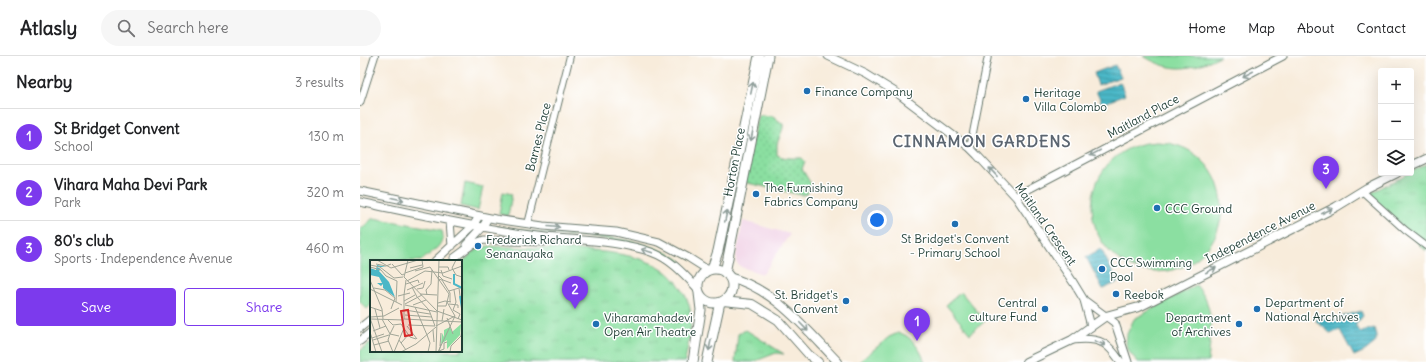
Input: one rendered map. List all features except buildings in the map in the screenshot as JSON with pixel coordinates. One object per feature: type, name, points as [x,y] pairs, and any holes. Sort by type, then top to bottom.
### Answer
[{"type":"highway","name":"Horton Place","points":[[710,270],[718,251],[759,56]]},
{"type":"highway","name":"Horton Place","points":[[727,275],[768,56]]},
{"type":"highway","points":[[693,362],[701,310],[699,291],[700,278],[710,270],[717,269],[727,275],[732,288],[728,298],[722,302],[710,303],[702,297],[699,291]]},
{"type":"highway","points":[[707,362],[722,302]]},
{"type":"main road","name":"Maitland Crescent","points":[[828,56],[866,74],[897,93],[970,148],[1016,197],[1084,300],[1091,326]]},
{"type":"main road","name":"Maitland Place","points":[[1016,197],[1093,154],[1283,56]]},
{"type":"main road","points":[[1414,165],[1426,159]]},
{"type":"main road","name":"Independence Avenue","points":[[1026,362],[1072,340],[1106,316],[1139,307],[1391,176]]},
{"type":"main road","points":[[360,191],[488,218],[528,224],[616,232],[659,242],[710,270]]},
{"type":"main road","points":[[360,202],[482,228],[559,239],[616,244],[652,252],[672,263],[681,270],[699,291]]},
{"type":"main road","points":[[436,260],[473,226],[479,216]]},
{"type":"main road","points":[[452,259],[482,228],[488,218]]},
{"type":"main road","points":[[450,222],[452,246]]},
{"type":"main road","points":[[452,259],[473,244],[484,240],[543,242],[559,239]]},
{"type":"main road","points":[[727,275],[752,285],[783,307],[838,362]]},
{"type":"main road","name":"Maitland Crescent","points":[[1084,300],[1115,323],[1128,362]]},
{"type":"main road","points":[[722,302],[752,304],[778,320],[809,355],[818,362]]},
{"type":"main road","points":[[360,328],[370,320]]},
{"type":"main road","points":[[360,341],[370,333]]},
{"type":"main road","points":[[1072,340],[1096,340],[1106,345],[1121,362]]},
{"type":"street","points":[[360,103],[375,56]]},
{"type":"street","name":"Barnes Place","points":[[528,224],[570,56]]},
{"type":"street","points":[[970,148],[988,56]]},
{"type":"street","points":[[1362,191],[1426,246]]},
{"type":"shaded area","points":[[743,221],[790,234],[763,274],[741,267],[736,262]]},
{"type":"green space","points":[[1143,56],[1220,56],[1199,65],[1181,68],[1163,65]]},
{"type":"green space","points":[[758,115],[773,116],[783,124],[777,144],[777,155],[786,158],[802,158],[805,161],[802,169],[811,184],[807,194],[802,195],[743,182]]},
{"type":"green space","name":"CCC Ground","points":[[1163,142],[1176,144],[1188,149],[1208,166],[1215,176],[1220,188],[1222,207],[1220,226],[1215,238],[1198,258],[1188,265],[1176,270],[1151,272],[1138,270],[1126,265],[1106,248],[1099,238],[1094,226],[1092,201],[1094,188],[1099,176],[1116,156],[1126,149],[1138,144]]},
{"type":"green space","points":[[1426,164],[1426,251],[1369,194],[1403,176],[1414,176],[1414,170]]},
{"type":"green space","points":[[465,183],[483,187],[478,210],[461,206]]},
{"type":"green space","points":[[503,192],[512,194],[508,216],[499,214]]},
{"type":"green space","points":[[373,218],[437,229],[442,231],[443,236],[437,248],[422,260],[370,260],[370,306],[367,309],[360,302],[360,230]]},
{"type":"green space","points":[[497,227],[546,233],[614,238],[655,248],[678,259],[684,264],[682,266],[663,254],[628,243],[593,237],[546,235]]},
{"type":"green space","points":[[488,246],[607,252],[640,259],[663,269],[674,278],[682,290],[690,309],[691,324],[685,362],[360,362],[360,351],[370,343],[370,352],[462,352],[462,262],[476,250]]},
{"type":"green space","points":[[1196,285],[1205,298],[1210,313],[1211,330],[1208,362],[1138,362],[1130,353],[1126,344],[1127,334],[1134,319]]},
{"type":"green space","points":[[961,292],[985,321],[970,334],[946,305]]},
{"type":"green space","points":[[746,330],[784,354],[776,353],[753,362],[735,362],[738,334]]},
{"type":"green space","points":[[898,333],[907,336],[915,344],[925,362],[859,362],[889,337]]},
{"type":"water","points":[[1115,65],[1121,77],[1098,85],[1094,73]]},
{"type":"water","points":[[1120,82],[1125,95],[1102,104],[1096,91]]},
{"type":"water","name":"CCC Swimming Pool","points":[[1101,249],[1118,282],[1103,289],[1086,257]]},
{"type":"water","points":[[1361,311],[1363,316],[1356,324],[1356,327],[1361,332],[1374,328],[1376,342],[1365,351],[1354,356],[1340,330],[1330,333],[1316,321],[1318,316],[1330,320]]},
{"type":"place","name":"Finance Company","points":[[807,91]]},
{"type":"place","name":"Heritage Villa Colombo","points":[[1026,99]]},
{"type":"place","name":"80's club","points":[[1326,189]]},
{"type":"place","name":"The Furnishing Fabrics Company","points":[[756,194]]},
{"type":"place","name":"CCC Ground","points":[[1157,208]]},
{"type":"place","name":"St Bridget's Convent - Primary School","points":[[955,224]]},
{"type":"place","name":"Frederick Richard Senanayaka","points":[[478,246]]},
{"type":"place","name":"CCC Swimming Pool","points":[[1102,269]]},
{"type":"place","name":"Reebok","points":[[1116,294]]},
{"type":"place","name":"St. Bridget's Convent","points":[[846,301]]},
{"type":"place","name":"Vihara Maha Devi Park","points":[[575,309]]},
{"type":"place","name":"Central culture Fund","points":[[1045,309]]},
{"type":"place","name":"Department of National Archives","points":[[1257,309]]},
{"type":"place","name":"Viharamahadevi Open Air Theatre","points":[[596,324]]},
{"type":"place","name":"Department of Archives","points":[[1239,324]]},
{"type":"place","name":"St Bridget Convent","points":[[917,341]]},
{"type":"district","name":"CINNAMON GARDENS","points":[[982,141]]}]
